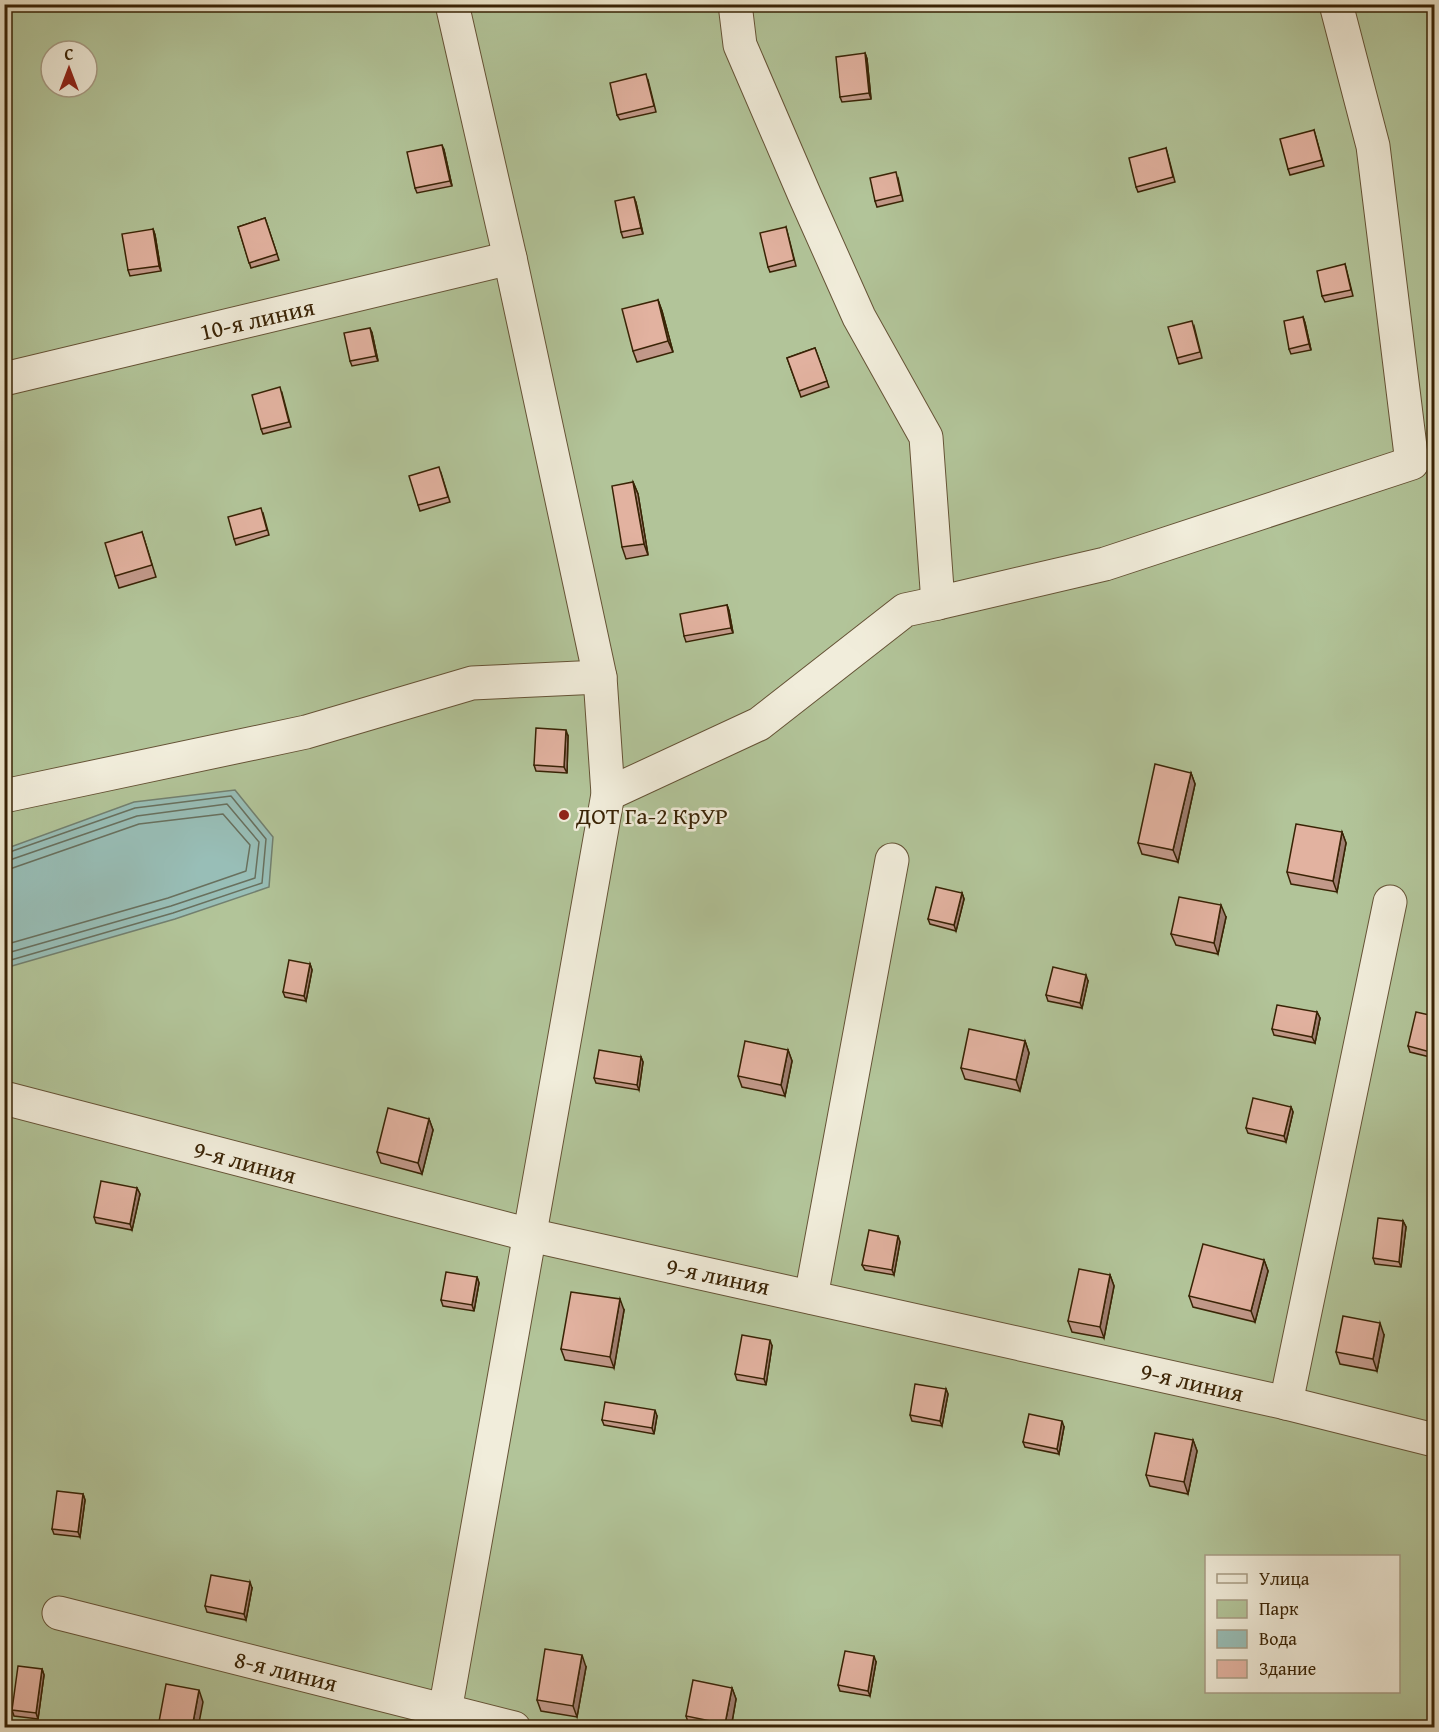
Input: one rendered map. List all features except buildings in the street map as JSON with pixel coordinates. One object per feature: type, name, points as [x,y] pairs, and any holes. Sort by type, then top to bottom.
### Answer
[{"type":"street","points":[[443,1720],[608,794],[600,677],[510,258],[452,4]]},
{"type":"street","points":[[735,4],[740,45],[805,196],[859,317],[926,437],[938,603]]},
{"type":"street","points":[[608,794],[759,724],[905,610],[1105,564],[1423,461],[1372,146],[1336,4]]},
{"type":"street","name":"10-я линия","points":[[4,379],[510,258]]},
{"type":"street","points":[[4,796],[306,732],[472,683],[600,677]]},
{"type":"street","points":[[811,1297],[892,860]]},
{"type":"street","points":[[1286,1403],[1390,902]]},
{"type":"street","name":"9-я линия","points":[[4,1098],[530,1235],[1286,1403],[1434,1440]]},
{"type":"street","name":"8-я линия","points":[[59,1613],[443,1720],[513,1728]]},
{"type":"green space","points":[[5,5],[1434,5],[1434,1727],[5,1727]]},
{"type":"water","points":[[235,790],[273,837],[269,887],[175,919],[5,968],[5,849],[134,802]]},
{"type":"place","name":"ДОТ Га-2 КрУР","points":[[564,815]]}]
